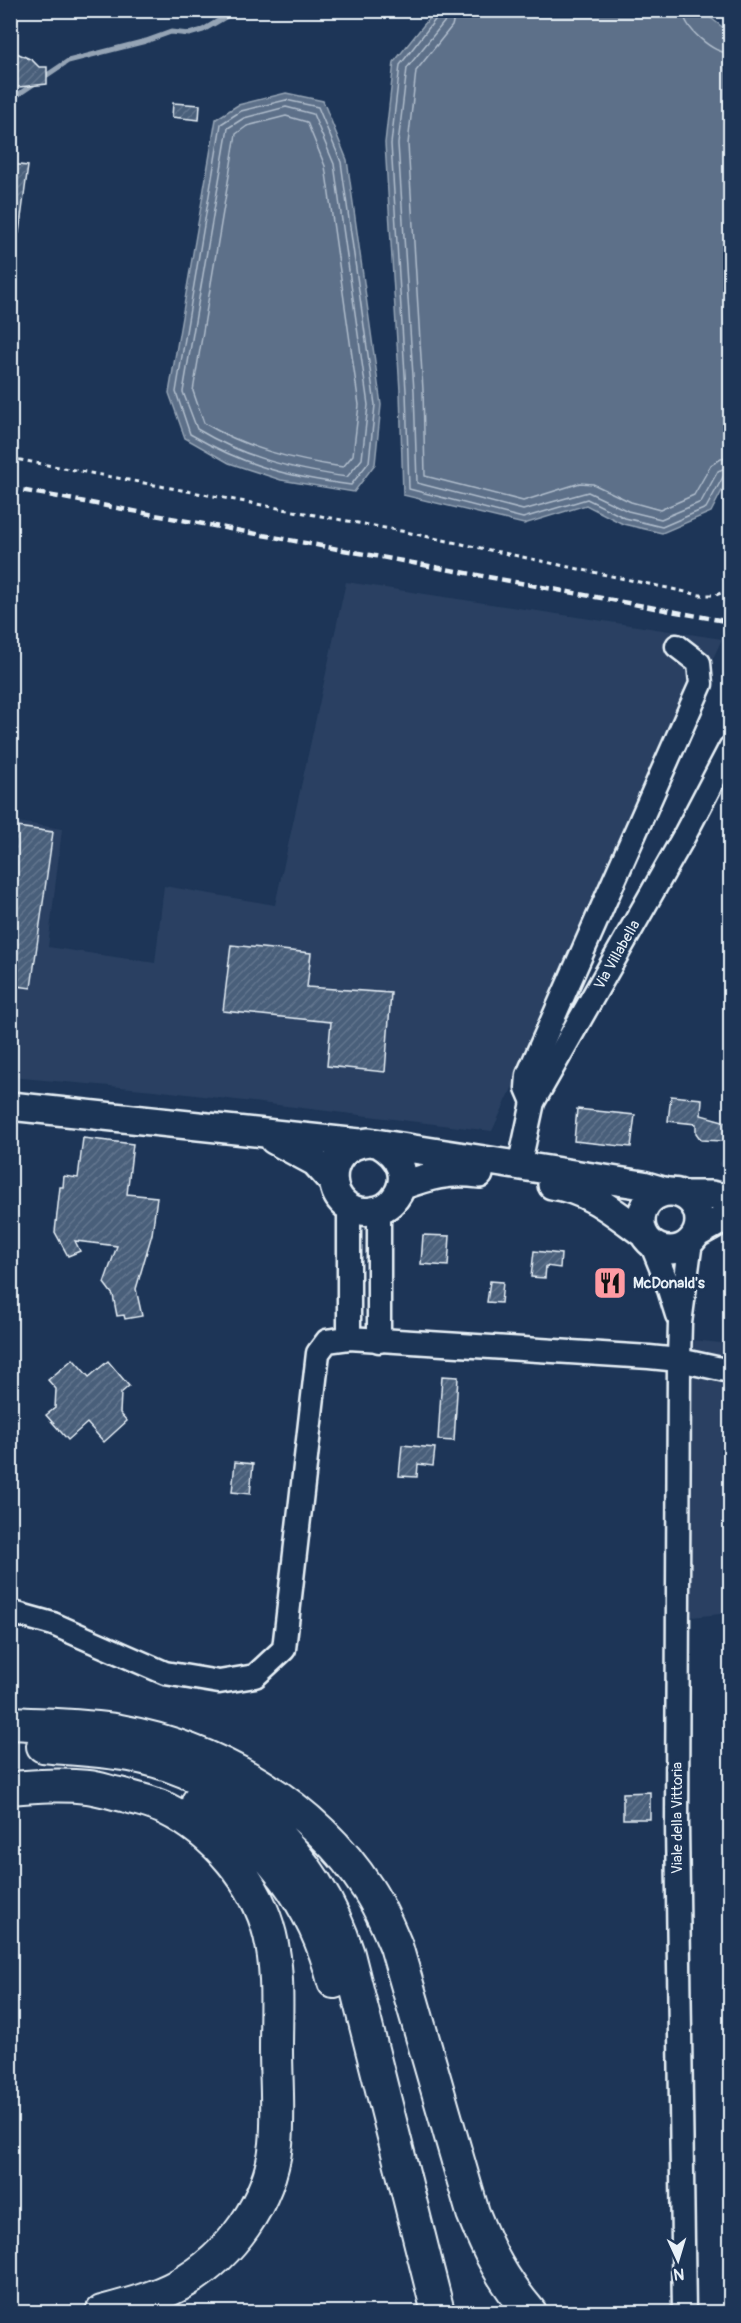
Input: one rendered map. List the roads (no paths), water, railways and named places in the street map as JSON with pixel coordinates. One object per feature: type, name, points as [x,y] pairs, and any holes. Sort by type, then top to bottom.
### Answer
[{"type":"highway","points":[[10,1723],[119,1731],[202,1755],[268,1789],[305,1815],[350,1865],[374,1898],[396,1946],[473,2213],[502,2276],[530,2313]]},
{"type":"highway","points":[[10,1742],[130,1755],[161,1763],[196,1777],[250,1810],[268,1825],[305,1867],[331,1909],[348,1954],[438,2313]]},
{"type":"highway","points":[[10,1773],[42,1770],[102,1772],[141,1779],[180,1792],[221,1815],[260,1847],[283,1874],[300,1899],[329,1962],[417,2313]]},
{"type":"highway","points":[[10,1788],[89,1787],[165,1809],[197,1827],[241,1873],[258,1902],[270,1934],[277,1994],[276,2134],[267,2184],[253,2214],[230,2243],[205,2267],[170,2289],[141,2302],[102,2313]]},
{"type":"main road","points":[[10,1106],[265,1135],[369,1144],[644,1185],[676,1193],[711,1194],[730,1199]]},
{"type":"main road","points":[[265,1135],[315,1162],[333,1182]]},
{"type":"main road","points":[[369,1144],[396,1156],[402,1176],[401,1186],[397,1196],[389,1205],[379,1210],[358,1211],[349,1207],[336,1192],[333,1182],[336,1162],[350,1147],[369,1144]]},
{"type":"main road","points":[[401,1186],[435,1174],[462,1172],[563,1186],[606,1205],[647,1238],[667,1250],[676,1249],[730,1215]]},
{"type":"main road","points":[[647,1238],[641,1226],[643,1210],[652,1198],[676,1193],[696,1208],[699,1217],[693,1238]]},
{"type":"street","points":[[533,1102],[527,1088],[528,1075],[701,684],[699,663],[677,646]]},
{"type":"street","name":"Via Villabella","points":[[519,1167],[533,1102],[682,840],[730,748]]},
{"type":"street","points":[[349,1207],[350,1338]]},
{"type":"street","points":[[379,1210],[380,1341]]},
{"type":"street","name":"Viale della Vittoria","points":[[647,1238],[666,1280],[680,1323]]},
{"type":"street","name":"Viale della Vittoria","points":[[684,2313],[677,1825],[679,1360],[680,1323],[693,1238]]},
{"type":"street","points":[[10,1612],[53,1623],[165,1672],[219,1682],[255,1676],[284,1649],[318,1353],[327,1341],[350,1338],[679,1360],[730,1371]]},
{"type":"water","points":[[435,11],[702,11],[730,33],[730,475],[711,512],[662,533],[623,524],[586,505],[524,524],[403,495],[400,391],[385,143],[394,62]]},
{"type":"water","points":[[286,93],[323,101],[347,160],[381,405],[375,464],[354,492],[281,480],[229,463],[185,438],[169,393],[216,119],[238,105]]},
{"type":"waterway","points":[[10,100],[68,61],[146,41],[171,32],[189,34],[203,30],[237,10]]},
{"type":"railway","points":[[10,488],[730,622]]},
{"type":"place","name":"McDonald's","points":[[610,1283]]}]
